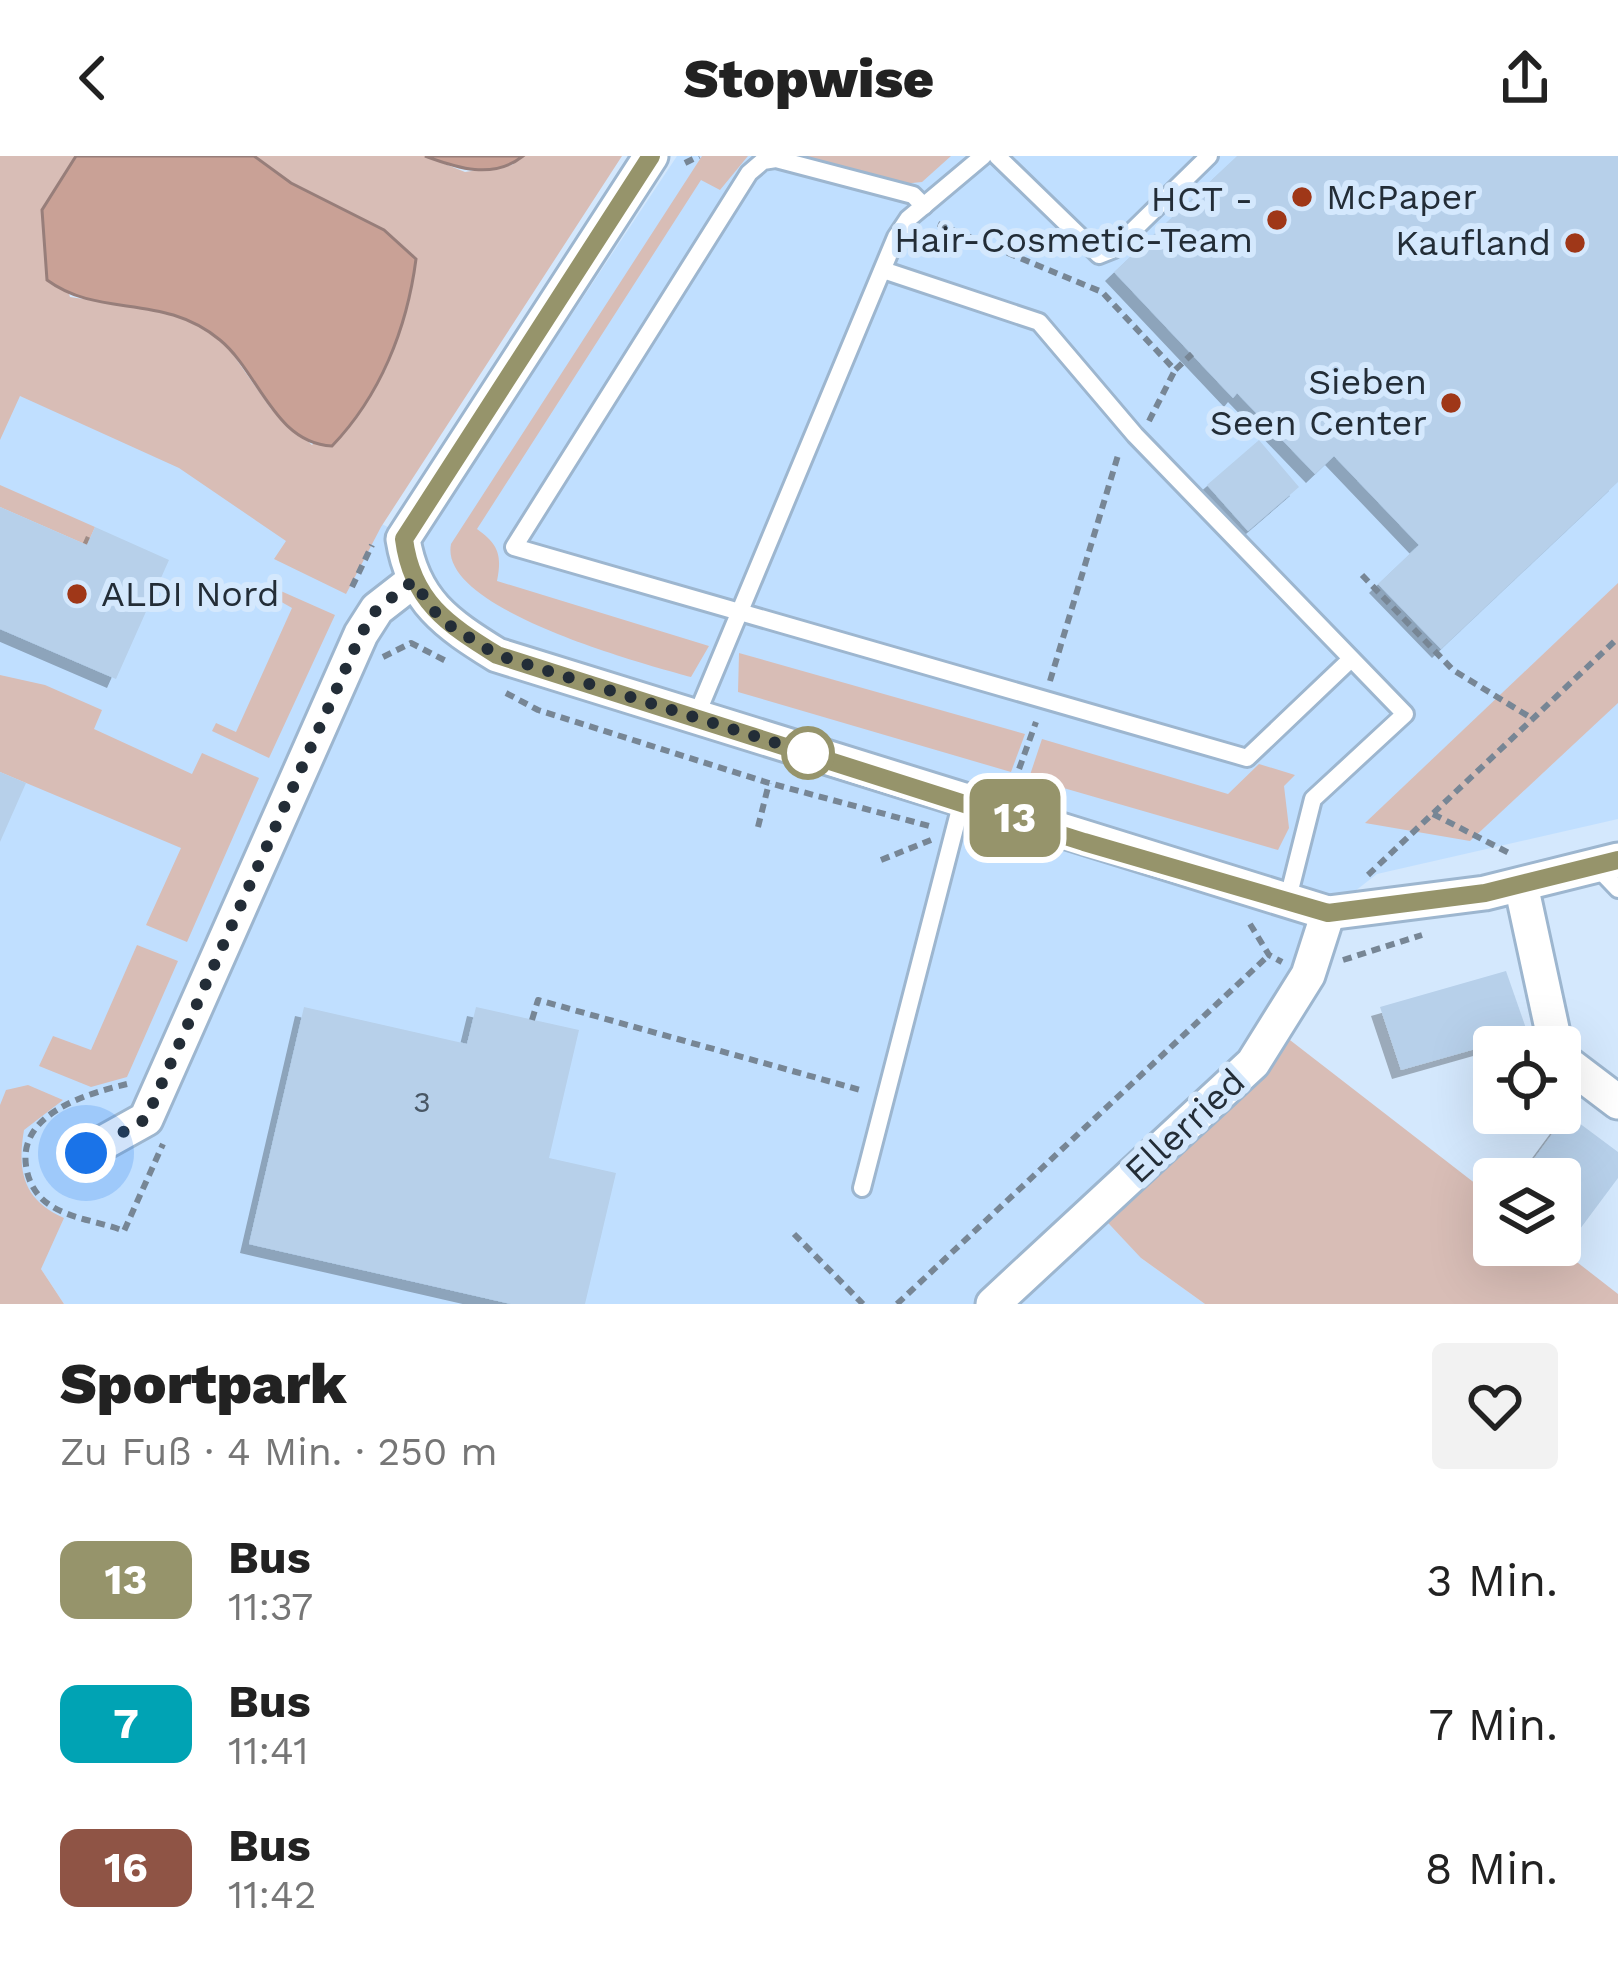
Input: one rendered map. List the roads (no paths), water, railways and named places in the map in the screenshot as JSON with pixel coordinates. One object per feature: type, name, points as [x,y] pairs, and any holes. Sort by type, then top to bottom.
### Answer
[{"type":"street","points":[[668,159],[404,539],[413,581],[441,620],[497,655],[694,719],[957,816],[1005,815],[1328,913],[1611,872]]},
{"type":"street","points":[[86,1153],[146,1119],[361,634],[377,609],[413,581]]},
{"type":"street","points":[[1521,884],[1551,1026]]},
{"type":"street","name":"Ellerried","points":[[993,1304],[1253,1063],[1294,1004],[1328,913]]},
{"type":"street","points":[[1581,1074],[1618,1102]]},
{"type":"lane","points":[[694,719],[908,219],[983,156]]},
{"type":"lane","points":[[997,156],[1099,255],[1114,250],[1209,156]]},
{"type":"lane","points":[[924,206],[913,195],[776,159],[763,161],[749,173],[698,252],[514,547],[1247,758],[1351,659]]},
{"type":"lane","points":[[883,270],[1039,322],[1135,435],[1405,714],[1313,799],[1287,902]]},
{"type":"lane","points":[[862,1188],[957,816]]},
{"type":"place","name":"McPaper","points":[[1302,197]]},
{"type":"place","name":"HCT - Hair-Cosmetic-Team","points":[[1277,220]]},
{"type":"place","name":"Kaufland","points":[[1575,243]]},
{"type":"place","name":"Sieben Seen Center","points":[[1451,403]]},
{"type":"place","name":"ALDI Nord","points":[[77,594]]}]
